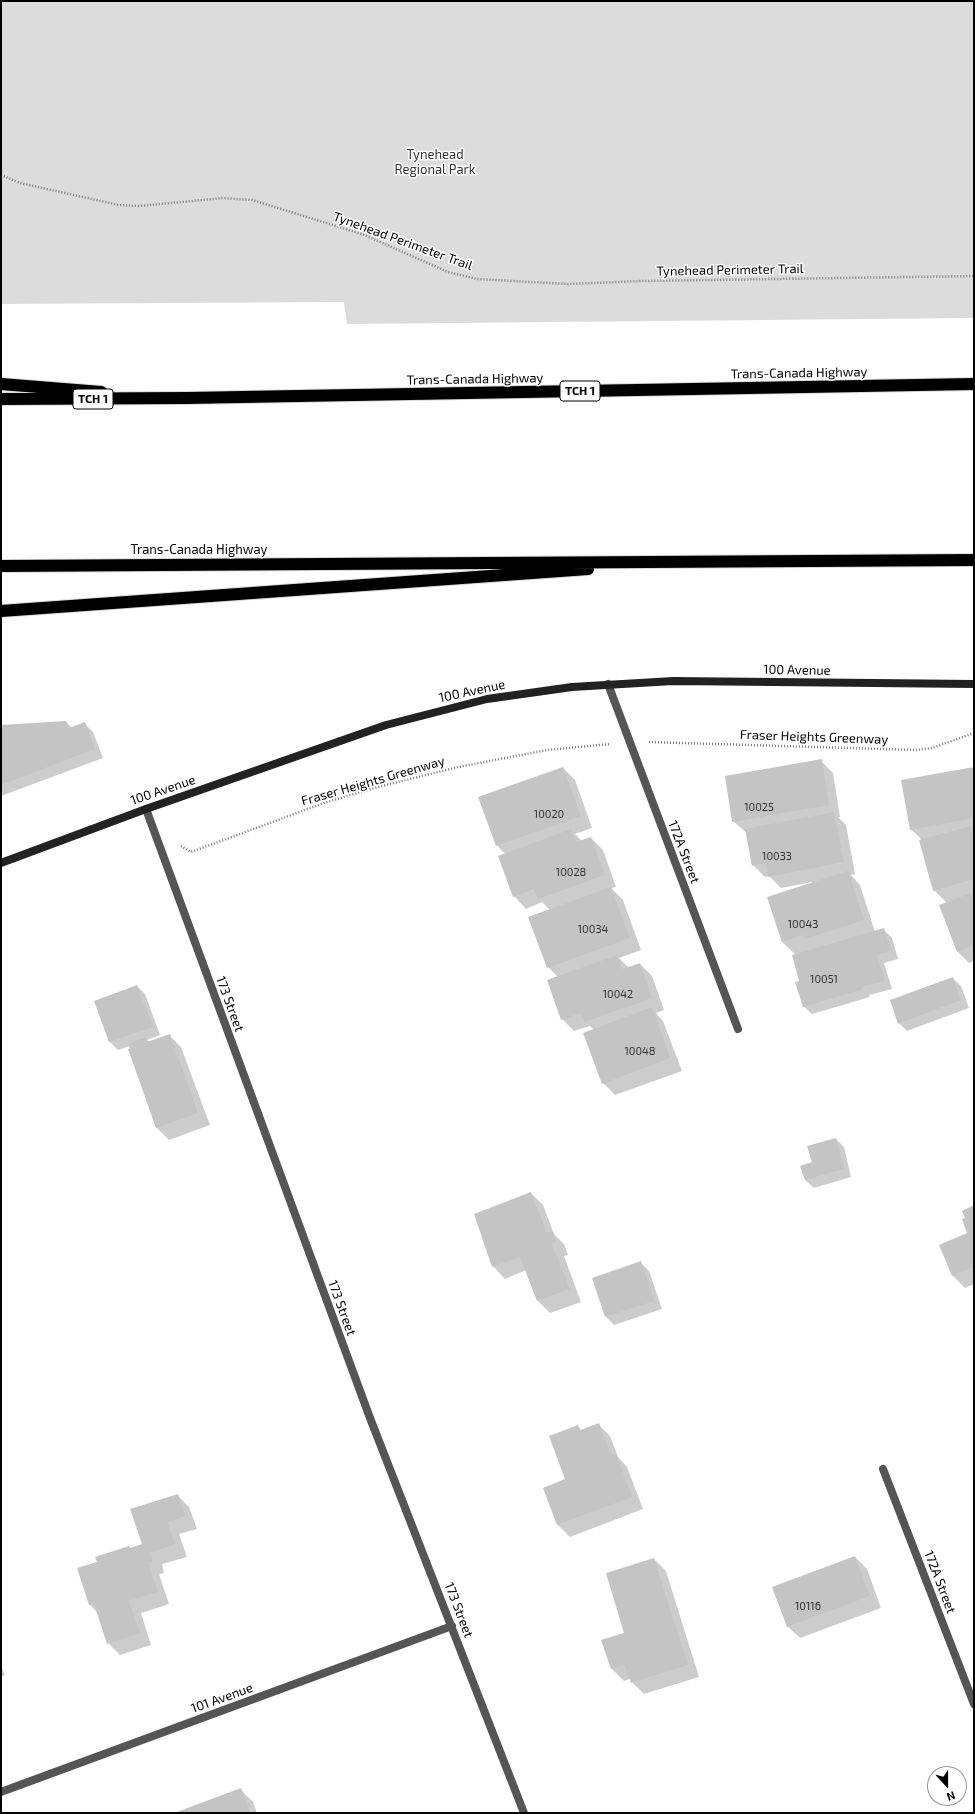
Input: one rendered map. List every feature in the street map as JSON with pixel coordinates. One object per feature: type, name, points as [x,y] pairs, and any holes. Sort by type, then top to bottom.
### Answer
[{"type":"highway","points":[[1,384],[186,398]]},
{"type":"highway","name":"Trans-Canada Highway","points":[[1,399],[186,398],[974,384]]},
{"type":"highway","name":"Trans-Canada Highway","points":[[1,566],[974,560]]},
{"type":"highway","points":[[1,612],[701,561]]},
{"type":"street","name":"100 Avenue","points":[[1,863],[146,809],[386,725],[487,699],[532,692],[608,684],[673,681],[974,684]]},
{"type":"street","name":"172A Street","points":[[608,684],[738,1029]]},
{"type":"street","name":"173 Street","points":[[146,809],[367,1411],[524,1813]]},
{"type":"street","name":"172A Street","points":[[883,1469],[974,1704]]},
{"type":"street","name":"101 Avenue","points":[[1,1792],[452,1626]]},
{"type":"path","name":"Tynehead Perimeter Trail","points":[[1,175],[20,183],[119,205],[140,206],[222,198],[252,200],[362,234],[448,272],[477,279],[568,284],[642,281],[974,276]]},
{"type":"path","name":"Fraser Heights Greenway","points":[[652,742],[916,750],[932,748],[974,733]]},
{"type":"path","name":"Fraser Heights Greenway","points":[[153,829],[191,852],[324,803],[386,785],[498,758],[547,750],[609,744]]},
{"type":"green space","name":"Tynehead Regional Park","points":[[1,1],[974,1],[974,318],[347,324],[344,302],[1,304]]},
{"type":"building","points":[[66,721],[69,728],[85,722],[95,749],[1,785],[1,725]]},
{"type":"building","points":[[822,759],[829,805],[732,822],[725,776]]},
{"type":"building","points":[[563,767],[581,816],[496,846],[478,797]]},
{"type":"building","points":[[974,767],[974,818],[910,830],[901,780]]},
{"type":"building","points":[[834,812],[844,862],[768,877],[765,863],[752,866],[745,829]]},
{"type":"building","points":[[974,825],[974,879],[933,891],[919,840]]},
{"type":"building","points":[[571,829],[576,842],[591,837],[605,875],[538,899],[534,889],[513,897],[498,856]]},
{"type":"building","points":[[848,871],[864,920],[805,939],[804,935],[782,942],[767,897]]},
{"type":"building","points":[[611,887],[630,938],[547,968],[528,917]]},
{"type":"building","points":[[974,892],[974,945],[957,952],[939,905]]},
{"type":"building","points":[[884,928],[891,951],[877,955],[885,981],[862,987],[863,989],[803,1007],[795,982],[799,981],[792,955]]},
{"type":"building","points":[[617,955],[622,969],[640,963],[652,998],[585,1022],[581,1013],[561,1020],[547,980]]},
{"type":"building","points":[[953,977],[961,1000],[898,1024],[890,1000]]},
{"type":"building","points":[[137,985],[153,1027],[109,1042],[94,1001]]},
{"type":"building","points":[[652,1007],[670,1058],[602,1084],[583,1033]]},
{"type":"building","points":[[170,1034],[198,1113],[156,1128],[128,1049],[130,1048],[128,1044],[146,1037],[147,1042]]},
{"type":"building","points":[[836,1138],[844,1169],[805,1180],[800,1166],[812,1162],[807,1146]]},
{"type":"building","points":[[531,1192],[547,1233],[552,1231],[556,1242],[552,1244],[570,1289],[537,1301],[520,1257],[492,1267],[474,1214]]},
{"type":"building","points":[[974,1205],[974,1267],[952,1276],[939,1245],[967,1233],[962,1219],[965,1218],[962,1211]]},
{"type":"building","points":[[641,1261],[654,1301],[605,1317],[592,1278]]},
{"type":"building","points":[[599,1423],[611,1455],[616,1453],[632,1497],[557,1525],[543,1488],[565,1479],[549,1436],[578,1425],[580,1430]]},
{"type":"building","points":[[178,1494],[185,1516],[168,1522],[175,1545],[151,1552],[153,1561],[148,1562],[158,1592],[129,1601],[140,1633],[107,1644],[94,1604],[89,1605],[77,1568],[97,1562],[95,1557],[129,1546],[130,1548],[142,1544],[130,1509]]},
{"type":"building","points":[[855,1556],[870,1596],[787,1627],[772,1587]]},
{"type":"building","points":[[654,1558],[688,1665],[631,1683],[625,1665],[611,1669],[601,1640],[624,1633],[606,1573]]},
{"type":"building","points":[[241,1788],[250,1813],[174,1813]]}]
